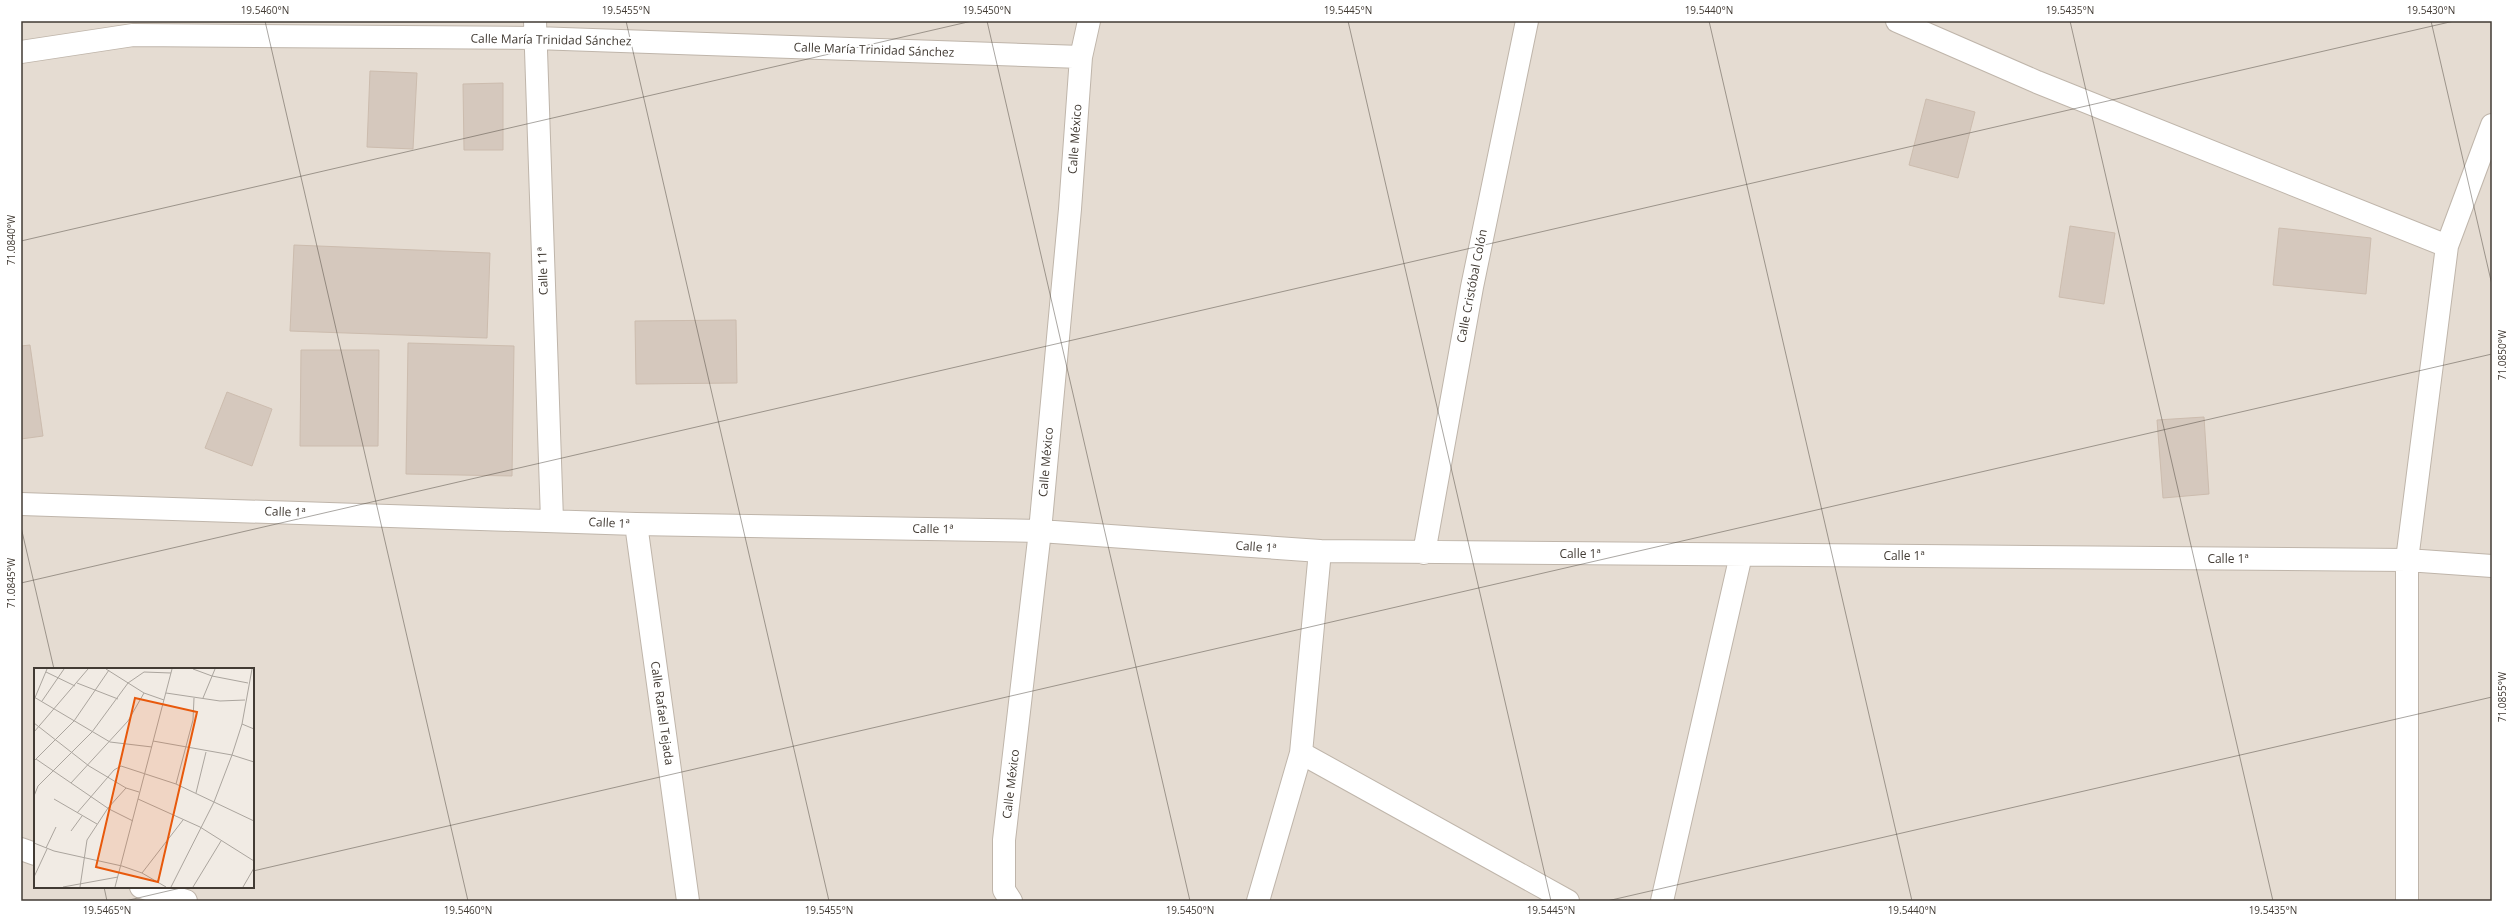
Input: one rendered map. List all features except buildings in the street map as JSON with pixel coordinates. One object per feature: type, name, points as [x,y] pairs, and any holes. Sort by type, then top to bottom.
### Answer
[{"type":"street","name":"Calle México","points":[[1011,901],[1004,890],[1004,840],[1040,531],[1070,209],[1081,57],[1089,21]]},
{"type":"street","name":"Calle Cristóbal Colón","points":[[1424,553],[1472,287],[1527,21]]},
{"type":"street","points":[[1897,21],[2037,82],[2447,246]]},
{"type":"street","name":"Calle María Trinidad Sánchez","points":[[21,52],[133,35],[535,30],[1081,57]]},
{"type":"street","name":"Calle 11ª","points":[[535,30],[552,520]]},
{"type":"street","points":[[2408,901],[2408,560],[2447,246],[2492,125]]},
{"type":"street","name":"Calle 1ª","points":[[21,504],[552,520],[636,524],[1040,531],[1320,551],[2408,560],[2492,566]]},
{"type":"street","name":"Calle Rafael Tejada","points":[[636,524],[688,901]]},
{"type":"street","points":[[1258,901],[1301,753],[1320,551]]},
{"type":"street","points":[[1662,901],[1741,555]]},
{"type":"street","points":[[1301,753],[1568,901]]},
{"type":"street","points":[[21,849],[34,854]]},
{"type":"street","points":[[144,888],[186,901]]},
{"type":"shaded area","points":[[21,21],[2492,21],[2492,901],[21,901]]}]
